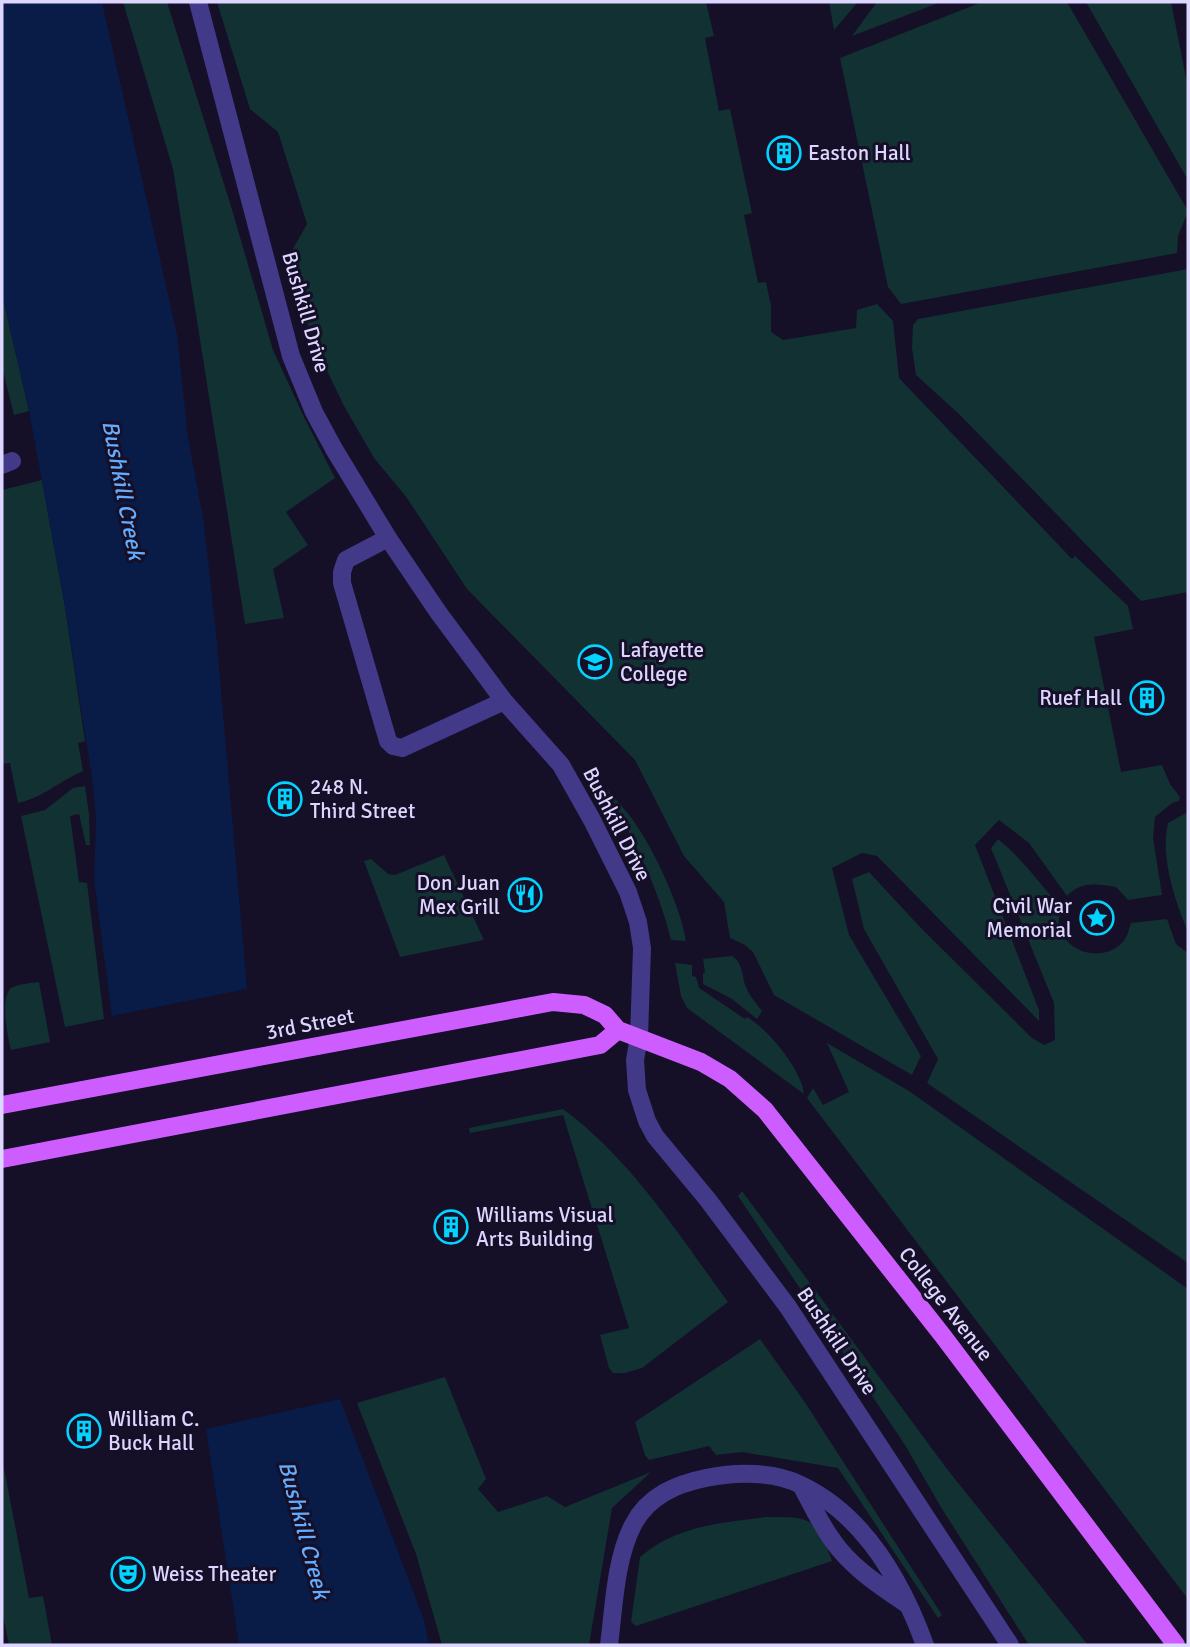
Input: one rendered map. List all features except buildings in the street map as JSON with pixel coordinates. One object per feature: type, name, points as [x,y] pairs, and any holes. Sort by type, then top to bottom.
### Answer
[{"type":"main road","name":"3rd Street","points":[[2,1105],[553,1002],[584,1005],[605,1016],[618,1030],[639,1037]]},
{"type":"main road","points":[[2,1159],[600,1045],[618,1030]]},
{"type":"main road","name":"College Avenue","points":[[639,1037],[701,1062],[730,1079],[765,1110],[943,1336],[1176,1645]]},
{"type":"street","name":"Bushkill Drive","points":[[198,2],[291,356],[314,412],[388,538],[438,612],[504,701],[561,765],[628,892],[638,922],[642,947],[639,1037],[635,1060],[636,1090],[647,1121],[655,1136],[708,1200],[788,1307],[1010,1645]]},
{"type":"street","points":[[388,538],[346,560],[342,572],[342,583],[388,741],[393,746],[402,748],[504,701]]},
{"type":"street","points":[[609,1645],[623,1556],[633,1526],[655,1497],[675,1486],[720,1475],[772,1476],[800,1484],[848,1517],[886,1564],[912,1608],[925,1645]]},
{"type":"street","points":[[800,1484],[831,1540],[843,1554],[912,1608]]},
{"type":"green space","points":[[123,2],[167,2],[273,350],[335,478],[286,512],[308,545],[273,569],[284,618],[245,624],[173,169]]},
{"type":"green space","points":[[217,2],[706,2],[714,36],[705,38],[719,111],[730,109],[752,213],[744,215],[758,283],[766,282],[771,306],[771,332],[783,340],[856,328],[857,310],[877,304],[893,321],[899,378],[1072,559],[1075,556],[1128,606],[1133,629],[1094,637],[1121,772],[1162,765],[1170,784],[1180,797],[1179,801],[1172,803],[1155,817],[1153,838],[1162,895],[1128,900],[1116,887],[1095,885],[1083,886],[1067,896],[1029,843],[999,820],[975,845],[1039,1010],[1039,1021],[877,856],[862,853],[832,868],[849,935],[921,1056],[912,1075],[774,995],[753,952],[730,938],[724,902],[684,856],[635,760],[467,589],[407,498],[374,458],[344,406],[317,350],[285,263],[307,224],[278,132],[250,109]]},
{"type":"green space","points":[[829,2],[858,2],[834,30]]},
{"type":"green space","points":[[877,2],[941,2],[852,36]]},
{"type":"green space","points":[[982,2],[1067,2],[1188,211],[1178,236],[1177,253],[901,304],[888,287],[840,58]]},
{"type":"green space","points":[[1086,2],[1171,2],[1188,88],[1188,180]]},
{"type":"green space","points":[[1188,269],[1188,592],[1141,601],[960,415],[916,375],[912,348],[913,325],[918,319]]},
{"type":"green space","points":[[2,294],[29,411],[14,415],[2,367]]},
{"type":"green space","points":[[42,480],[85,741],[78,743],[83,771],[35,797],[18,803],[10,763],[2,764],[2,490]]},
{"type":"green space","points":[[85,786],[90,845],[86,845],[79,814],[70,816],[79,882],[87,883],[104,1019],[65,1027],[21,816],[45,810],[73,788]]},
{"type":"green space","points":[[605,787],[633,821],[652,851],[673,897],[686,941],[671,940],[652,881]]},
{"type":"green space","points":[[1188,812],[1188,932],[1167,865],[1166,836],[1168,823]]},
{"type":"green space","points":[[998,839],[1062,908],[1059,922],[1063,935],[1078,949],[1108,952],[1125,939],[1131,923],[1167,919],[1176,944],[1188,953],[1188,1263],[927,1083],[938,1059],[864,929],[852,879],[869,872],[920,927],[1032,1038],[1044,1045],[1055,1040],[1054,1003],[991,848]]},
{"type":"green space","points":[[444,855],[484,940],[400,957],[364,861],[371,859],[388,874],[395,875]]},
{"type":"green space","points":[[732,956],[740,966],[749,993],[762,1011],[757,1019],[732,999],[703,984],[703,959]]},
{"type":"green space","points":[[675,963],[692,965],[692,976],[696,977],[699,988],[764,1030],[797,1073],[804,1094],[687,1008],[681,996]]},
{"type":"green space","points":[[39,982],[50,1042],[11,1050],[5,1017],[8,993],[11,988]]},
{"type":"green space","points":[[827,1043],[909,1091],[1188,1289],[1188,1599],[807,1098],[813,1088],[823,1105],[849,1092]]},
{"type":"green space","points":[[563,1109],[611,1151],[653,1199],[728,1302],[642,1368],[625,1373],[613,1373],[609,1368],[600,1335],[629,1328],[563,1115],[470,1133],[469,1128]]},
{"type":"green space","points":[[742,1191],[947,1469],[1088,1645],[1029,1645],[942,1509],[905,1445],[738,1196]]},
{"type":"green space","points":[[760,1339],[804,1401],[942,1615],[938,1618],[838,1468],[742,1452],[716,1455],[709,1446],[649,1460],[645,1455],[635,1422]]},
{"type":"green space","points":[[445,1377],[486,1479],[478,1489],[498,1512],[547,1496],[565,1507],[651,1472],[612,1508],[589,1645],[442,1645],[416,1554],[357,1403]]},
{"type":"green space","points":[[2,1458],[29,1598],[43,1596],[52,1645],[9,1645],[2,1610]]},
{"type":"green space","points":[[765,1517],[810,1522],[822,1535],[832,1561],[636,1626],[631,1622],[640,1557],[684,1532],[715,1524]]},
{"type":"water","name":"Bushkill Creek","points":[[2,2],[102,2],[177,334],[188,437],[204,523],[247,989],[270,1163],[340,1399],[424,1620],[429,1645],[239,1645],[206,1429],[134,1187],[94,879],[96,818],[92,778],[65,607],[29,411],[2,294]]},
{"type":"pier","points":[[247,989],[270,1163],[340,1399],[206,1429],[134,1187],[112,1016]]},
{"type":"place","name":"Easton Hall","points":[[784,153]]},
{"type":"place","name":"Lafayette College","points":[[595,662]]},
{"type":"place","name":"Ruef Hall","points":[[1147,698]]},
{"type":"place","name":"248 N. Third Street","points":[[285,799]]},
{"type":"place","name":"Don Juan Mex Grill","points":[[525,895]]},
{"type":"place","name":"Civil War Memorial","points":[[1097,918]]},
{"type":"place","name":"Williams Visual Arts Building","points":[[451,1227]]},
{"type":"place","name":"William C. Buck Hall","points":[[84,1431]]},
{"type":"place","name":"Weiss Theater","points":[[128,1574]]}]
